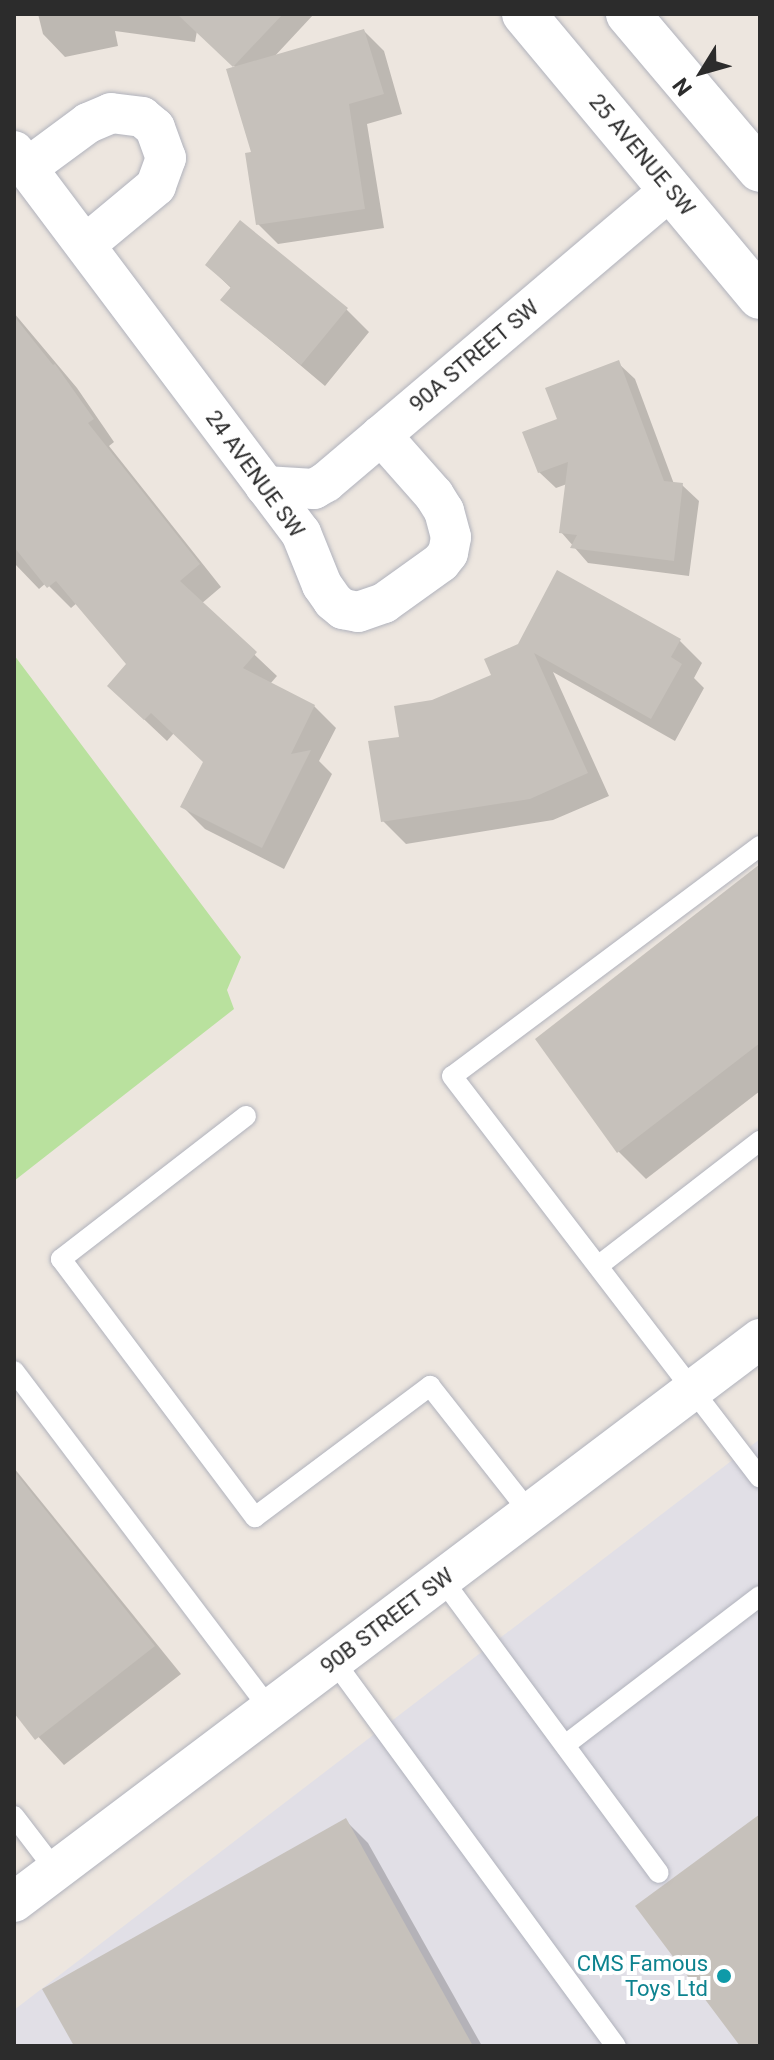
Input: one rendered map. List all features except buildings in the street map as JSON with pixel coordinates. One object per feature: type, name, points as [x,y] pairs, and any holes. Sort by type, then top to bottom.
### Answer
[{"type":"main road","name":"25 AVENUE SW","points":[[524,14],[760,297]]},
{"type":"main road","points":[[628,14],[760,170]]},
{"type":"street","name":"24 AVENUE SW","points":[[85,245],[156,186],[166,158],[155,128],[142,117],[111,113],[20,159],[301,533],[322,585],[343,609],[371,610],[441,562],[448,553],[451,537],[444,511],[434,495],[381,435]]},
{"type":"street","name":"90A STREET SW","points":[[265,486],[314,489],[671,189]]},
{"type":"street","name":"90B STREET SW","points":[[14,1902],[760,1339]]},
{"type":"lane","points":[[760,846],[452,1076],[760,1478]]},
{"type":"lane","points":[[246,1116],[61,1259],[255,1517],[430,1386],[530,1513]]},
{"type":"lane","points":[[598,1266],[760,1141]]},
{"type":"lane","points":[[14,1371],[270,1709]]},
{"type":"lane","points":[[442,1579],[659,1873]]},
{"type":"lane","points":[[565,1745],[760,1596]]},
{"type":"lane","points":[[334,1661],[616,2046]]},
{"type":"lane","points":[[14,1816],[56,1871]]},
{"type":"shaded area","points":[[760,1439],[760,2046],[14,2046],[14,2010]]},
{"type":"green space","points":[[14,655],[241,957],[227,990],[234,1009],[14,1181]]},
{"type":"place","name":"CMS Famous Toys Ltd","points":[[724,1976]]}]
